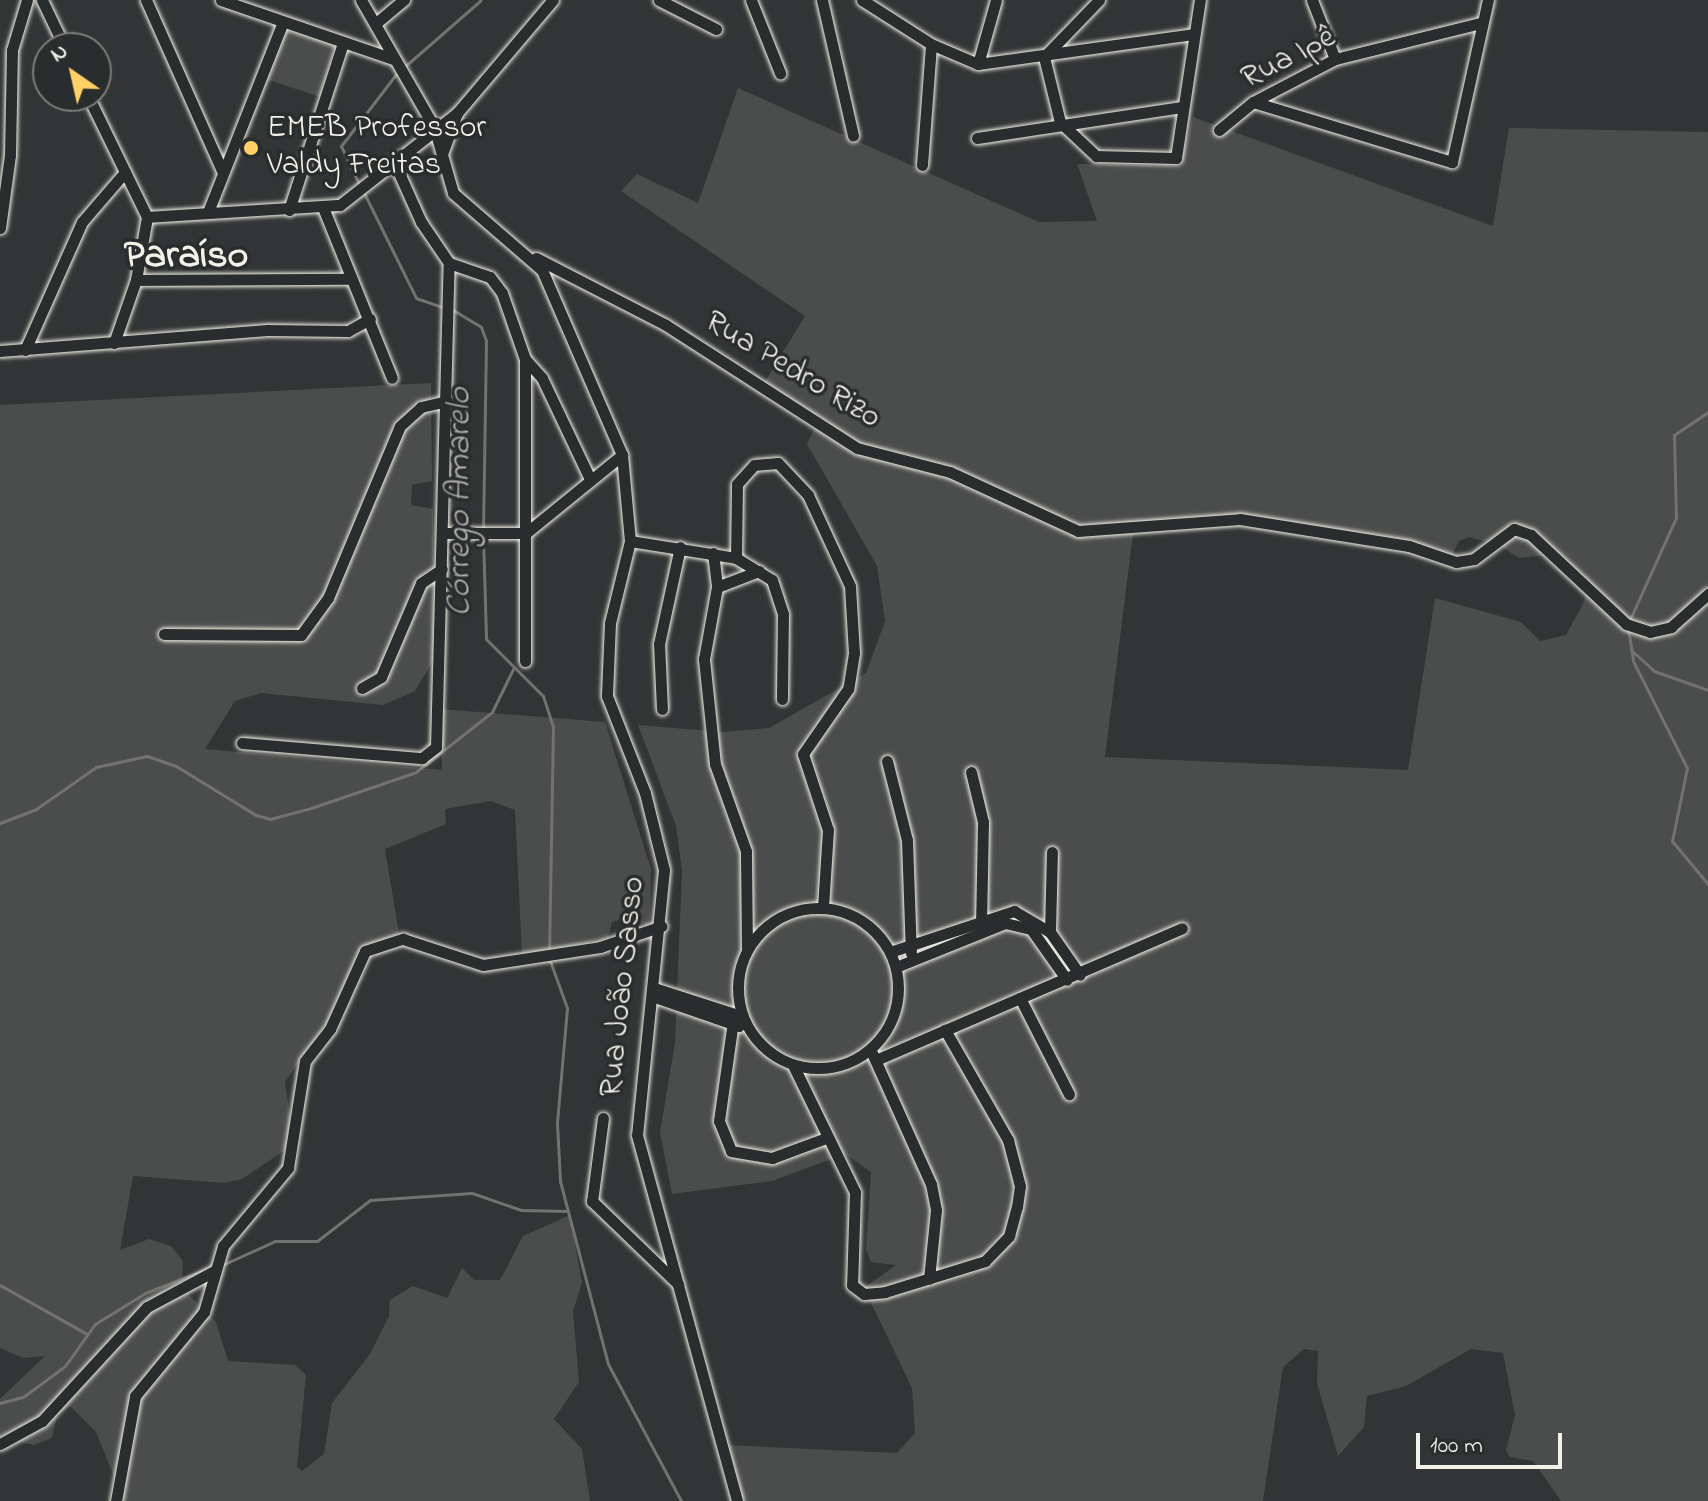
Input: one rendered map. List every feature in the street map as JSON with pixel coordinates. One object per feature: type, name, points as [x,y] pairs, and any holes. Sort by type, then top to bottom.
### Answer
[{"type":"street","points":[[0,228],[10,155],[12,50],[27,0]]},
{"type":"street","points":[[42,0],[57,32]]},
{"type":"street","points":[[146,0],[222,171]]},
{"type":"street","points":[[221,0],[343,43],[398,67]]},
{"type":"street","name":"Rua João Sasso","points":[[361,0],[434,127],[453,193],[532,256],[591,375],[622,455],[630,541],[610,623],[607,696],[661,849],[662,926],[637,1135],[737,1501]]},
{"type":"street","points":[[375,24],[404,0]]},
{"type":"street","points":[[147,217],[208,212],[324,210],[361,189],[434,127],[457,113],[553,0]]},
{"type":"street","points":[[659,0],[716,29]]},
{"type":"street","points":[[751,0],[780,73]]},
{"type":"street","points":[[822,0],[853,135]]},
{"type":"street","points":[[862,0],[931,44],[978,64],[1193,34]]},
{"type":"street","points":[[978,64],[996,0]]},
{"type":"street","points":[[1044,57],[1099,0]]},
{"type":"street","points":[[1044,57],[1060,122],[1096,156],[1176,158],[1200,0]]},
{"type":"street","points":[[1312,0],[1335,59]]},
{"type":"street","points":[[1253,102],[1452,162],[1488,0]]},
{"type":"street","points":[[208,212],[283,22]]},
{"type":"street","name":"Rua Ipê","points":[[1219,130],[1253,102],[1335,59],[1481,23]]},
{"type":"street","points":[[289,210],[343,43]]},
{"type":"street","points":[[922,165],[931,44]]},
{"type":"street","points":[[977,138],[1060,122],[1182,107]]},
{"type":"street","points":[[96,112],[147,217],[136,280],[114,343]]},
{"type":"street","points":[[442,155],[457,113]]},
{"type":"street","points":[[0,141],[10,155]]},
{"type":"street","points":[[242,743],[422,758],[434,753],[449,263],[421,222],[394,162]]},
{"type":"street","points":[[25,350],[82,222],[125,172]]},
{"type":"street","points":[[324,210],[348,279],[370,319],[392,378]]},
{"type":"street","name":"Rua Pedro Rizo","points":[[532,256],[666,325],[857,448],[950,472],[1078,531],[1240,519],[1312,535],[1409,546],[1456,562],[1474,559],[1514,529],[1531,535],[1626,624],[1650,632],[1671,627],[1708,594]]},
{"type":"street","points":[[449,263],[490,277],[525,359],[542,378],[590,479]]},
{"type":"street","points":[[136,280],[348,279]]},
{"type":"street","points":[[0,351],[348,331],[370,319]]},
{"type":"street","points":[[525,359],[525,661]]},
{"type":"street","points":[[164,634],[301,635],[328,598],[400,426],[421,407],[447,401]]},
{"type":"street","points":[[443,533],[526,533],[622,455]]},
{"type":"street","points":[[736,558],[737,484],[754,465],[778,463],[808,495],[850,586],[854,653],[848,689],[803,754],[828,830],[823,908]]},
{"type":"street","points":[[630,541],[736,558],[772,580],[783,614],[782,699]]},
{"type":"street","points":[[662,709],[659,644],[680,547]]},
{"type":"street","points":[[713,553],[717,587],[706,627],[703,686],[723,792],[746,851],[747,950],[738,982],[737,1018],[719,1121],[731,1151],[772,1158],[826,1138]]},
{"type":"street","points":[[362,688],[381,677],[421,583],[442,569]]},
{"type":"street","points":[[717,587],[759,571]]},
{"type":"street","points":[[887,761],[907,840],[909,947],[913,961]]},
{"type":"street","points":[[971,772],[983,822],[982,926]]},
{"type":"street","points":[[1050,932],[1052,852]]},
{"type":"street","points":[[747,950],[779,918],[823,908],[862,921],[890,952],[896,967],[895,1011],[873,1054]]},
{"type":"street","points":[[896,967],[1014,911],[1050,932],[1080,975]]},
{"type":"street","points":[[890,952],[982,926],[1005,923],[1031,929],[1067,980]]},
{"type":"street","points":[[116,1501],[135,1396],[204,1312],[216,1270],[234,1230],[271,1195],[288,1168],[305,1061],[330,1029],[365,951],[403,939],[471,965],[555,954],[662,926]]},
{"type":"street","points":[[653,992],[737,1018],[760,1044],[793,1065],[820,1068],[945,1030],[1080,975],[1182,928]]},
{"type":"street","points":[[1020,998],[1069,1094]]},
{"type":"street","points":[[793,1065],[855,1192],[851,1272],[857,1292],[885,1292],[967,1270],[998,1250],[1009,1236],[1020,1186],[1008,1140],[945,1030]]},
{"type":"street","points":[[873,1054],[931,1184],[936,1210],[929,1279]]},
{"type":"street","points":[[603,1118],[592,1201],[679,1285]]},
{"type":"street","points":[[0,1444],[42,1421],[147,1307],[216,1270]]},
{"type":"shaded area","points":[[285,30],[335,45],[320,97],[263,78]]},
{"type":"shaded area","points":[[738,88],[1039,222],[1097,221],[1077,164],[1180,166],[1193,117],[1493,226],[1509,128],[1708,132],[1708,1501],[1561,1501],[1533,1461],[1510,1457],[1506,1450],[1515,1415],[1503,1353],[1471,1349],[1406,1386],[1367,1396],[1364,1427],[1338,1456],[1317,1383],[1318,1351],[1304,1349],[1283,1367],[1263,1501],[742,1501],[727,1445],[897,1453],[915,1433],[912,1388],[864,1288],[896,1265],[871,1262],[866,1249],[871,1172],[845,1154],[772,1181],[672,1194],[660,1132],[675,1043],[682,870],[676,826],[638,725],[722,732],[769,728],[866,673],[885,621],[877,566],[807,444],[816,425],[763,385],[805,316],[621,191],[637,174],[698,203]],"holes":[[[1277,525],[1450,559],[1459,541],[1469,537],[1499,545],[1519,558],[1545,555],[1587,589],[1583,604],[1566,635],[1540,641],[1521,622],[1435,598],[1408,770],[1105,757],[1134,526]]]},
{"type":"shaded area","points":[[431,383],[432,481],[412,485],[411,505],[433,509],[434,659],[415,691],[383,705],[261,693],[235,701],[205,749],[442,770],[440,709],[605,722],[651,869],[650,927],[626,917],[612,922],[608,938],[522,955],[515,810],[491,801],[445,809],[446,824],[385,849],[399,933],[358,953],[331,1017],[285,1082],[294,1144],[242,1179],[224,1183],[133,1176],[120,1250],[149,1239],[171,1246],[183,1261],[182,1288],[216,1322],[228,1361],[295,1365],[306,1375],[297,1467],[302,1471],[324,1454],[332,1403],[370,1354],[389,1316],[390,1300],[413,1286],[447,1298],[462,1268],[474,1280],[500,1280],[523,1236],[570,1215],[582,1283],[573,1311],[579,1382],[554,1419],[582,1449],[590,1501],[124,1501],[96,1432],[70,1406],[57,1415],[52,1438],[34,1445],[0,1438],[0,1399],[45,1356],[23,1358],[0,1348],[0,405]]},
{"type":"waterway","name":"Córrego Amarelo","points":[[403,68],[481,0]]},
{"type":"waterway","name":"Córrego Amarelo","points":[[359,184],[341,146],[397,73]]},
{"type":"waterway","name":"Córrego Amarelo","points":[[363,191],[416,298],[445,308]]},
{"type":"waterway","name":"Córrego Amarelo","points":[[453,310],[481,327],[486,341],[483,528]]},
{"type":"waterway","points":[[1631,617],[1676,518],[1674,435],[1708,412]]},
{"type":"waterway","name":"Córrego Amarelo","points":[[483,536],[486,639],[543,696],[553,727],[549,950]]},
{"type":"waterway","points":[[1628,628],[1633,661],[1687,768],[1672,841],[1708,884]]},
{"type":"waterway","points":[[1631,650],[1654,671],[1708,690]]},
{"type":"waterway","points":[[0,823],[36,809],[96,767],[147,756],[176,766],[256,815],[270,819],[311,808],[416,772],[492,712],[514,667]]},
{"type":"waterway","name":"Córrego Amarelo","points":[[549,958],[567,1008],[557,1123],[560,1181],[608,1364],[681,1501]]},
{"type":"waterway","points":[[220,1266],[275,1241],[317,1241],[370,1200],[472,1193],[521,1210],[568,1211]]},
{"type":"waterway","points":[[0,1403],[23,1397],[65,1366],[95,1324],[145,1293],[209,1268]]},
{"type":"waterway","points":[[0,1285],[87,1334]]},
{"type":"place","name":"EMEB Professor Valdy Freitas","points":[[251,148]]},
{"type":"district","name":"Paraíso","points":[[186,257]]}]
